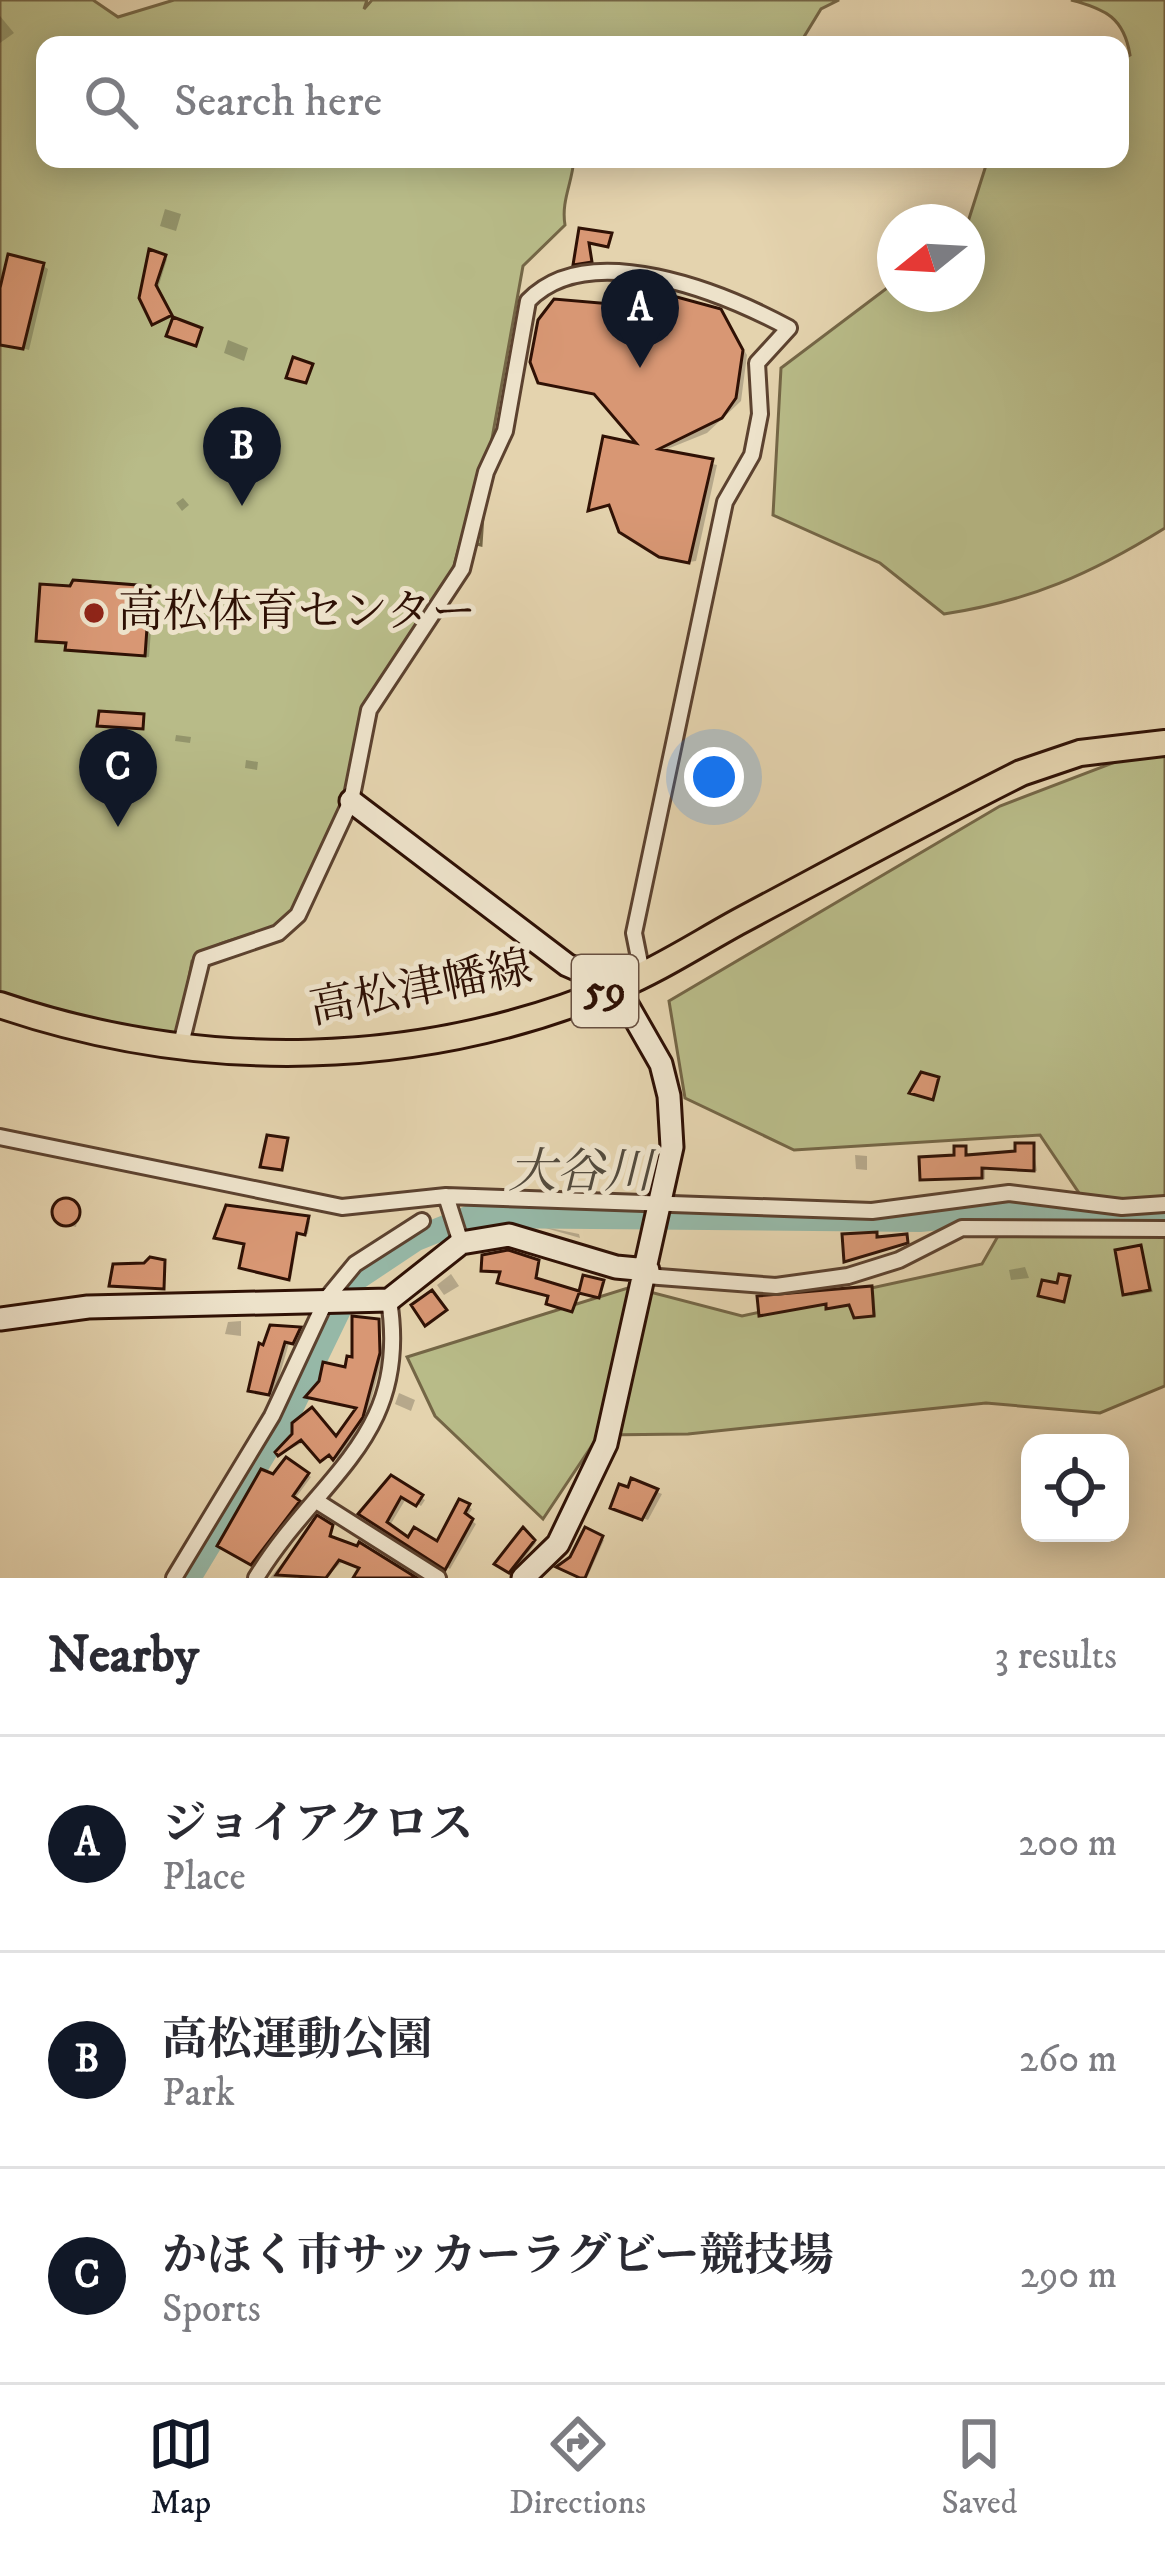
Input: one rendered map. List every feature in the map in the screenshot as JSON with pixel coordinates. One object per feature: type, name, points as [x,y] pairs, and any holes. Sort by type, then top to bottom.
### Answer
[{"type":"main road","name":"高松津幡線","points":[[0,1005],[108,1036],[180,1048],[293,1056],[361,1051],[506,1022],[616,987],[1021,773],[1080,753],[1165,743]]},
{"type":"street","points":[[180,1048],[202,959],[289,926],[351,801],[369,710],[462,569],[486,472],[505,430],[528,301],[542,286],[560,279],[633,273],[707,290],[789,328],[757,363],[760,415],[752,455],[725,502],[634,933],[643,973]]},
{"type":"street","points":[[351,801],[567,965],[616,987],[661,1064],[669,1096],[672,1147],[606,1444],[558,1544],[523,1578]]},
{"type":"street","points":[[0,1137],[342,1207],[447,1200],[659,1211],[872,1211],[1009,1192],[1122,1207],[1165,1204]]},
{"type":"street","points":[[447,1200],[459,1238]]},
{"type":"street","points":[[174,1578],[272,1416],[355,1264],[422,1221]]},
{"type":"street","points":[[0,1319],[88,1307],[389,1300],[459,1238],[508,1235],[647,1273],[776,1286],[865,1270],[962,1228],[1165,1229]]},
{"type":"street","points":[[256,1578],[378,1417],[395,1364],[389,1300]]},
{"type":"street","points":[[318,1502],[438,1578]]},
{"type":"green space","points":[[0,0],[93,0],[118,17],[174,0],[367,0],[364,9],[372,0],[839,0],[821,9],[804,36],[36,36],[36,168],[572,168],[565,225],[523,266],[486,472],[481,545],[461,540],[452,573],[364,707],[350,788],[294,915],[269,929],[216,946],[192,961],[178,1038],[99,1023],[0,993]]},
{"type":"green space","points":[[1071,0],[1165,0],[1165,528],[1059,583],[1004,602],[944,614],[880,563],[773,515],[781,368],[877,296],[877,312],[985,312],[985,204],[974,204],[985,168],[1129,168],[1129,36],[1111,17]]},
{"type":"green space","points":[[1165,743],[1165,1386],[1100,1413],[986,1403],[688,1434],[599,1435],[543,1519],[435,1416],[407,1357],[631,1287],[742,1316],[982,1264],[998,1236],[1079,1193],[1040,1135],[794,1150],[685,1098],[669,1001],[1000,806]]},
{"type":"building","points":[[579,228],[612,233],[608,247],[589,243],[592,262],[573,265]]},
{"type":"building","points":[[149,249],[166,255],[156,285],[172,315],[152,325],[139,298]]},
{"type":"building","points":[[8,254],[44,263],[23,349],[0,345],[0,288]]},
{"type":"building","points":[[651,290],[721,309],[743,350],[736,398],[722,418],[659,449],[713,459],[689,563],[659,557],[619,532],[609,505],[588,511],[603,436],[636,443],[594,394],[538,383],[530,362],[538,320],[554,299],[623,305]]},
{"type":"building","points":[[173,317],[202,328],[196,346],[166,336]]},
{"type":"building","points":[[293,357],[313,364],[306,383],[286,378]]},
{"type":"building","name":"高松体育センター","points":[[73,580],[150,586],[145,656],[65,650],[66,643],[36,641],[40,584],[70,586]]},
{"type":"building","points":[[99,711],[144,714],[143,729],[97,726]]},
{"type":"building","points":[[921,1072],[939,1077],[933,1100],[909,1093]]},
{"type":"building","points":[[267,1135],[288,1138],[282,1170],[260,1167]]},
{"type":"building","points":[[1015,1143],[1034,1143],[1034,1171],[982,1168],[982,1178],[920,1180],[919,1157],[954,1155],[954,1146],[966,1146],[966,1155],[1015,1151]]},
{"type":"building","points":[[66,1198],[76,1202],[80,1212],[76,1222],[66,1226],[56,1222],[52,1212],[56,1202]]},
{"type":"building","points":[[226,1205],[309,1216],[305,1235],[297,1233],[289,1280],[239,1268],[244,1244],[214,1238]]},
{"type":"building","points":[[877,1232],[877,1237],[907,1234],[908,1243],[844,1262],[842,1234]]},
{"type":"building","points":[[1141,1245],[1150,1290],[1123,1295],[1115,1250]]},
{"type":"building","points":[[508,1250],[539,1260],[536,1278],[579,1291],[583,1275],[604,1280],[599,1298],[579,1293],[572,1312],[546,1304],[548,1296],[497,1283],[500,1272],[481,1271],[482,1255]]},
{"type":"building","points":[[150,1257],[165,1260],[164,1289],[109,1286],[113,1264],[144,1263]]},
{"type":"building","points":[[1059,1274],[1070,1276],[1064,1302],[1038,1296],[1042,1280],[1057,1283]]},
{"type":"building","points":[[872,1286],[874,1316],[854,1318],[849,1305],[826,1309],[826,1304],[759,1316],[757,1296]]},
{"type":"building","points":[[432,1290],[447,1310],[425,1326],[411,1305]]},
{"type":"building","points":[[352,1316],[379,1319],[380,1353],[363,1417],[333,1460],[329,1455],[320,1462],[301,1440],[278,1456],[275,1452],[292,1434],[292,1423],[312,1407],[336,1436],[356,1408],[305,1397],[319,1381],[323,1362],[345,1367],[347,1356],[352,1357]]},
{"type":"building","points":[[270,1325],[301,1327],[293,1344],[285,1342],[269,1395],[248,1391],[259,1343],[263,1345]]},
{"type":"building","points":[[286,1457],[309,1473],[293,1496],[300,1501],[251,1565],[217,1546],[261,1469],[273,1474]]},
{"type":"building","points":[[391,1475],[423,1495],[416,1506],[401,1497],[387,1522],[408,1537],[414,1527],[437,1541],[459,1499],[470,1504],[465,1513],[473,1519],[445,1570],[358,1514]]},
{"type":"building","points":[[631,1478],[658,1489],[642,1520],[610,1508],[619,1484],[628,1487]]},
{"type":"building","points":[[317,1515],[333,1525],[330,1536],[357,1546],[359,1542],[417,1578],[353,1578],[359,1568],[339,1560],[326,1578],[276,1575]]},
{"type":"building","points":[[523,1527],[535,1540],[509,1573],[494,1564]]},
{"type":"building","points":[[585,1527],[603,1536],[585,1578],[580,1578],[556,1567],[570,1557]]},
{"type":"waterway","name":"大谷川","points":[[189,1578],[291,1409],[353,1281],[416,1239],[473,1216],[920,1220],[1030,1209],[1102,1219],[1165,1214]]},
{"type":"place","name":"ジョイアクロス","points":[[640,368]]},
{"type":"place","name":"高松運動公園","points":[[242,506]]},
{"type":"place","name":"高松体育センター","points":[[94,613]]},
{"type":"place","name":"かほく市サッカーラグビー競技場","points":[[118,827]]}]
